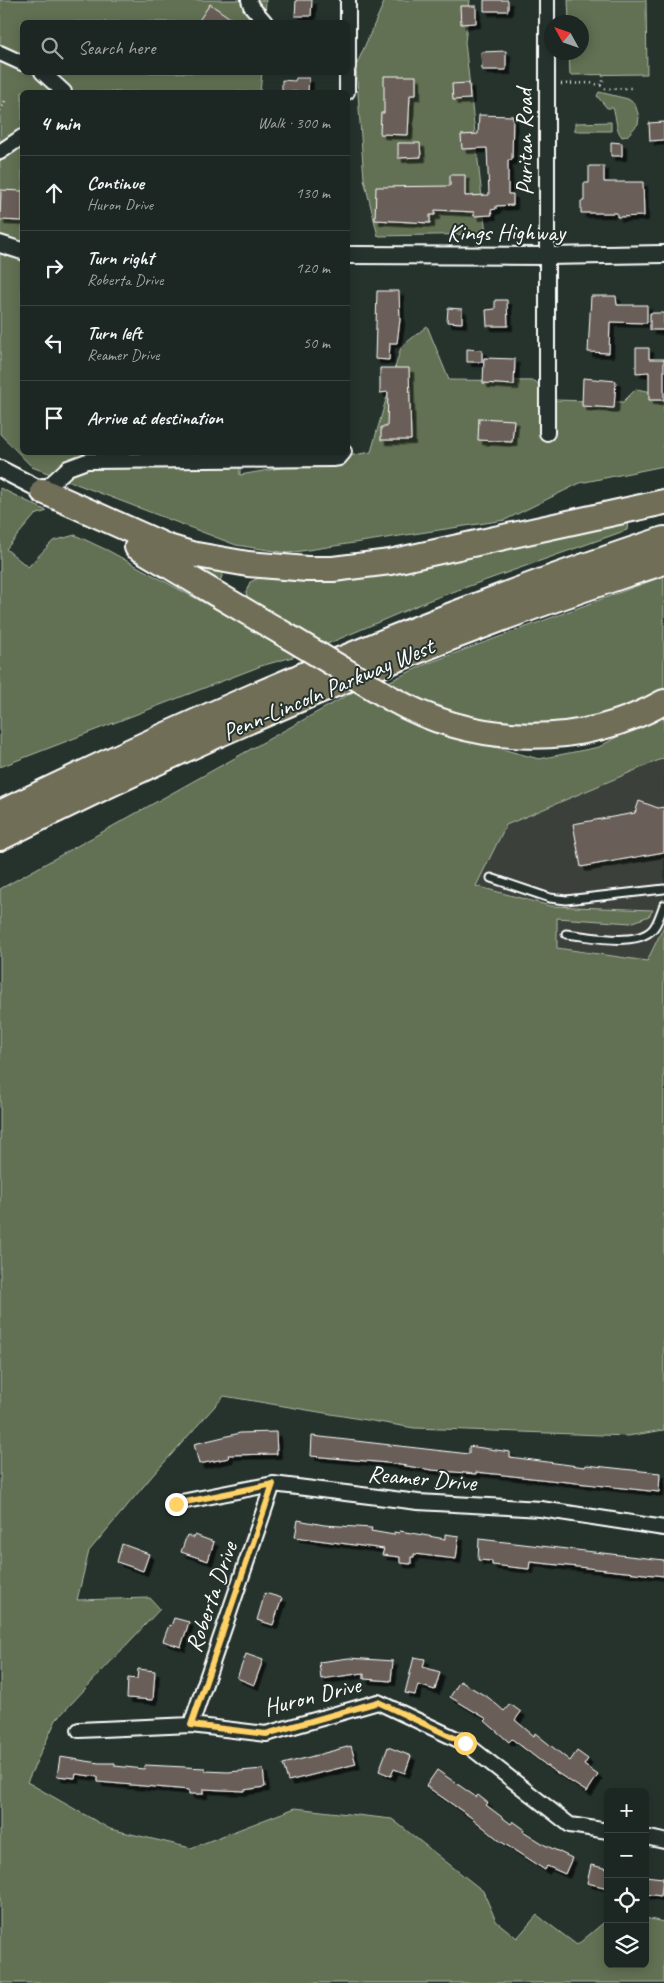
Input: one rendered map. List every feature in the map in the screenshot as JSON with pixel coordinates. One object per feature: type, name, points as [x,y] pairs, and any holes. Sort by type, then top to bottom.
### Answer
[{"type":"highway","points":[[43,491],[168,547],[191,554],[248,564],[307,569],[360,566],[419,556],[664,502]]},
{"type":"highway","points":[[43,491],[392,699],[444,723],[482,732],[527,736],[573,734],[596,729],[638,715],[664,702]]},
{"type":"highway","name":"Penn-Lincoln Parkway West","points":[[0,813],[147,743],[313,670],[534,584],[664,539]]},
{"type":"highway","name":"Penn-Lincoln Parkway West","points":[[0,838],[156,762],[326,688],[461,634],[664,562]]},
{"type":"highway","points":[[233,604],[232,582],[238,572],[248,564]]},
{"type":"highway","points":[[0,800],[147,743]]},
{"type":"street","points":[[249,0],[251,6],[263,20]]},
{"type":"street","points":[[348,0],[348,20]]},
{"type":"street","name":"Puritan Road","points":[[547,0],[547,433]]},
{"type":"street","points":[[0,53],[20,62]]},
{"type":"street","points":[[45,75],[62,90]]},
{"type":"street","points":[[347,90],[348,75]]},
{"type":"street","points":[[0,152],[20,139]]},
{"type":"street","points":[[0,244],[20,249]]},
{"type":"street","name":"Kings Highway","points":[[350,255],[546,256],[664,254]]},
{"type":"street","points":[[0,469],[43,491],[68,468],[87,461],[333,459],[342,455]]},
{"type":"street","name":"Reamer Drive","points":[[176,1504],[273,1484],[418,1502],[541,1509],[664,1528]]},
{"type":"street","name":"Roberta Drive","points":[[191,1725],[273,1484]]},
{"type":"street","name":"Huron Drive","points":[[79,1730],[191,1725],[266,1734],[378,1702],[465,1743],[570,1825],[604,1830]]},
{"type":"street","points":[[649,1838],[664,1840]]},
{"type":"lane","points":[[491,878],[550,898],[566,900],[664,889]]},
{"type":"lane","points":[[566,934],[630,940],[644,936],[655,927],[664,905]]},
{"type":"path","points":[[600,85],[603,82],[603,74]]},
{"type":"path","points":[[546,84],[590,84],[600,85],[606,89],[632,88]]},
{"type":"path","points":[[0,111],[5,101]]},
{"type":"shaded area","points":[[664,758],[664,961],[644,990],[425,951],[506,825]]},
{"type":"green space","points":[[0,0],[266,0],[265,20],[20,20],[20,75],[262,75],[260,90],[20,90],[20,455],[0,434]]},
{"type":"green space","points":[[385,0],[470,0],[465,42],[486,234],[378,236],[364,179],[356,66]]},
{"type":"green space","points":[[568,0],[646,0],[647,74],[570,75],[569,60],[589,60],[589,15],[569,15]]},
{"type":"green space","points":[[599,92],[628,99],[635,104],[639,117],[638,124],[627,136],[622,137],[620,134],[613,108],[607,108],[597,96]]},
{"type":"green space","points":[[611,122],[611,131],[575,131],[575,123]]},
{"type":"green space","points":[[427,326],[449,380],[535,381],[555,400],[623,402],[636,389],[664,394],[664,466],[580,483],[505,520],[288,553],[236,545],[32,467],[20,455],[240,455],[240,475],[371,452],[401,347]]},
{"type":"green space","points":[[0,488],[47,511],[35,515],[6,549],[28,567],[53,541],[75,535],[109,551],[237,621],[296,656],[261,666],[0,767]]},
{"type":"green space","points":[[629,516],[627,530],[430,600],[325,645],[249,603],[246,592],[250,582],[268,574]]},
{"type":"green space","points":[[181,558],[225,568],[219,584]]},
{"type":"green space","points":[[664,576],[664,689],[636,703],[607,713],[577,720],[546,724],[515,724],[483,721],[453,715],[415,701],[388,682],[426,664]]},
{"type":"green space","points":[[355,691],[378,705],[435,731],[539,759],[599,747],[664,710],[664,758],[506,825],[476,886],[550,906],[653,910],[649,916],[631,923],[557,918],[557,948],[647,961],[664,926],[664,1430],[628,1436],[414,1428],[224,1396],[153,1475],[89,1551],[77,1600],[150,1598],[160,1609],[56,1720],[27,1782],[110,1829],[191,1848],[295,1808],[392,1819],[483,1891],[496,1921],[517,1938],[537,1915],[577,1945],[604,1922],[604,1968],[649,1968],[649,1919],[664,1922],[664,1983],[0,1983],[0,889]]},
{"type":"building","points":[[296,0],[312,0],[311,16],[295,16]]},
{"type":"building","points":[[484,0],[508,0],[508,11],[484,11]]},
{"type":"building","points":[[210,4],[233,20],[199,20]]},
{"type":"building","points":[[460,6],[476,6],[476,23],[461,24]]},
{"type":"building","points":[[506,51],[506,70],[482,70],[481,52]]},
{"type":"building","points":[[384,76],[416,76],[416,95],[410,95],[408,135],[380,134],[381,113],[384,113]]},
{"type":"building","points":[[296,78],[309,78],[308,90],[282,90],[282,80],[295,81]]},
{"type":"building","points":[[469,83],[470,99],[453,100],[452,84]]},
{"type":"building","points":[[479,115],[513,116],[512,160],[508,160],[508,194],[513,194],[513,205],[496,206],[496,209],[491,210],[492,215],[474,216],[474,212],[435,210],[435,215],[430,215],[430,223],[375,220],[376,187],[450,186],[450,175],[465,175],[465,196],[489,195],[487,148],[462,149],[461,135],[478,134]]},
{"type":"building","points":[[664,122],[664,140],[650,141],[649,123]]},
{"type":"building","points":[[611,142],[622,143],[622,156],[611,156]]},
{"type":"building","points":[[398,143],[420,143],[421,157],[398,158]]},
{"type":"building","points":[[589,166],[604,166],[604,182],[643,182],[644,216],[617,217],[617,213],[581,213],[581,201],[584,201],[584,183],[589,183]]},
{"type":"building","points":[[1,190],[20,191],[20,221],[0,220]]},
{"type":"building","points":[[377,291],[399,291],[400,320],[397,343],[390,343],[389,360],[375,359]]},
{"type":"building","points":[[591,296],[616,296],[617,305],[647,305],[647,323],[610,322],[609,353],[588,352]]},
{"type":"building","points":[[495,300],[507,300],[508,326],[487,326],[486,310],[495,309]]},
{"type":"building","points":[[448,308],[462,309],[462,323],[447,322]]},
{"type":"building","points":[[650,313],[664,313],[664,330],[650,330]]},
{"type":"building","points":[[636,348],[649,348],[649,359],[664,359],[664,400],[649,400],[649,372],[636,373]]},
{"type":"building","points":[[467,349],[482,350],[482,362],[467,362]]},
{"type":"building","points":[[484,358],[515,359],[514,385],[483,383]]},
{"type":"building","points":[[380,368],[409,368],[411,440],[381,440],[381,427],[387,427],[388,392],[380,393]]},
{"type":"building","points":[[583,378],[616,381],[614,408],[582,406]]},
{"type":"building","points":[[479,418],[514,420],[512,442],[478,440]]},
{"type":"building","points":[[639,801],[658,808],[664,807],[664,852],[581,867],[573,824],[635,813]]},
{"type":"building","points":[[276,1432],[277,1454],[228,1455],[229,1458],[199,1464],[194,1444],[240,1433]]},
{"type":"building","points":[[312,1436],[469,1454],[469,1446],[510,1452],[510,1457],[585,1467],[586,1465],[660,1473],[659,1492],[311,1456]]},
{"type":"building","points":[[298,1520],[324,1525],[372,1528],[371,1531],[394,1535],[394,1532],[399,1533],[400,1531],[445,1539],[445,1534],[459,1536],[456,1559],[414,1554],[414,1557],[411,1557],[411,1564],[400,1563],[400,1557],[382,1555],[384,1549],[295,1537]]},
{"type":"building","points":[[187,1535],[194,1538],[195,1535],[214,1542],[208,1561],[181,1552]]},
{"type":"building","points":[[479,1539],[664,1560],[664,1576],[530,1562],[529,1569],[492,1565],[492,1561],[478,1560]]},
{"type":"building","points":[[122,1544],[149,1554],[143,1571],[117,1562]]},
{"type":"building","points":[[265,1593],[282,1598],[273,1625],[257,1620]]},
{"type":"building","points":[[174,1618],[189,1622],[181,1647],[163,1641]]},
{"type":"building","points":[[246,1654],[263,1660],[254,1685],[237,1678]]},
{"type":"building","points":[[414,1657],[425,1659],[423,1667],[440,1672],[435,1690],[418,1685],[415,1695],[405,1693]]},
{"type":"building","points":[[349,1658],[393,1661],[391,1681],[364,1679],[364,1673],[321,1679],[319,1662]]},
{"type":"building","points":[[138,1669],[155,1671],[153,1700],[127,1698],[128,1678],[137,1679]]},
{"type":"building","points":[[460,1681],[489,1698],[504,1711],[510,1704],[521,1712],[515,1720],[534,1736],[535,1733],[570,1761],[577,1751],[588,1759],[584,1765],[598,1775],[587,1792],[551,1769],[512,1739],[509,1742],[485,1721],[487,1719],[450,1697]]},
{"type":"building","points":[[351,1746],[356,1764],[288,1781],[283,1764]]},
{"type":"building","points":[[388,1747],[411,1756],[405,1773],[394,1769],[391,1776],[379,1771]]},
{"type":"building","points":[[60,1757],[99,1763],[115,1763],[115,1766],[144,1769],[145,1765],[205,1768],[205,1771],[228,1772],[263,1769],[265,1787],[244,1791],[203,1789],[203,1794],[189,1794],[189,1790],[98,1782],[98,1777],[76,1774],[75,1778],[57,1776]]},
{"type":"building","points":[[437,1770],[476,1797],[478,1795],[488,1803],[486,1805],[511,1824],[513,1821],[524,1829],[523,1831],[545,1845],[572,1858],[565,1874],[547,1866],[545,1870],[500,1841],[472,1818],[426,1786]]},
{"type":"building","points":[[591,1865],[604,1868],[604,1887],[587,1883]]},
{"type":"building","points":[[649,1876],[663,1878],[661,1896],[649,1894]]},
{"type":"route","points":[[176,1504],[273,1484],[191,1725],[266,1734],[378,1702],[465,1743]]}]
